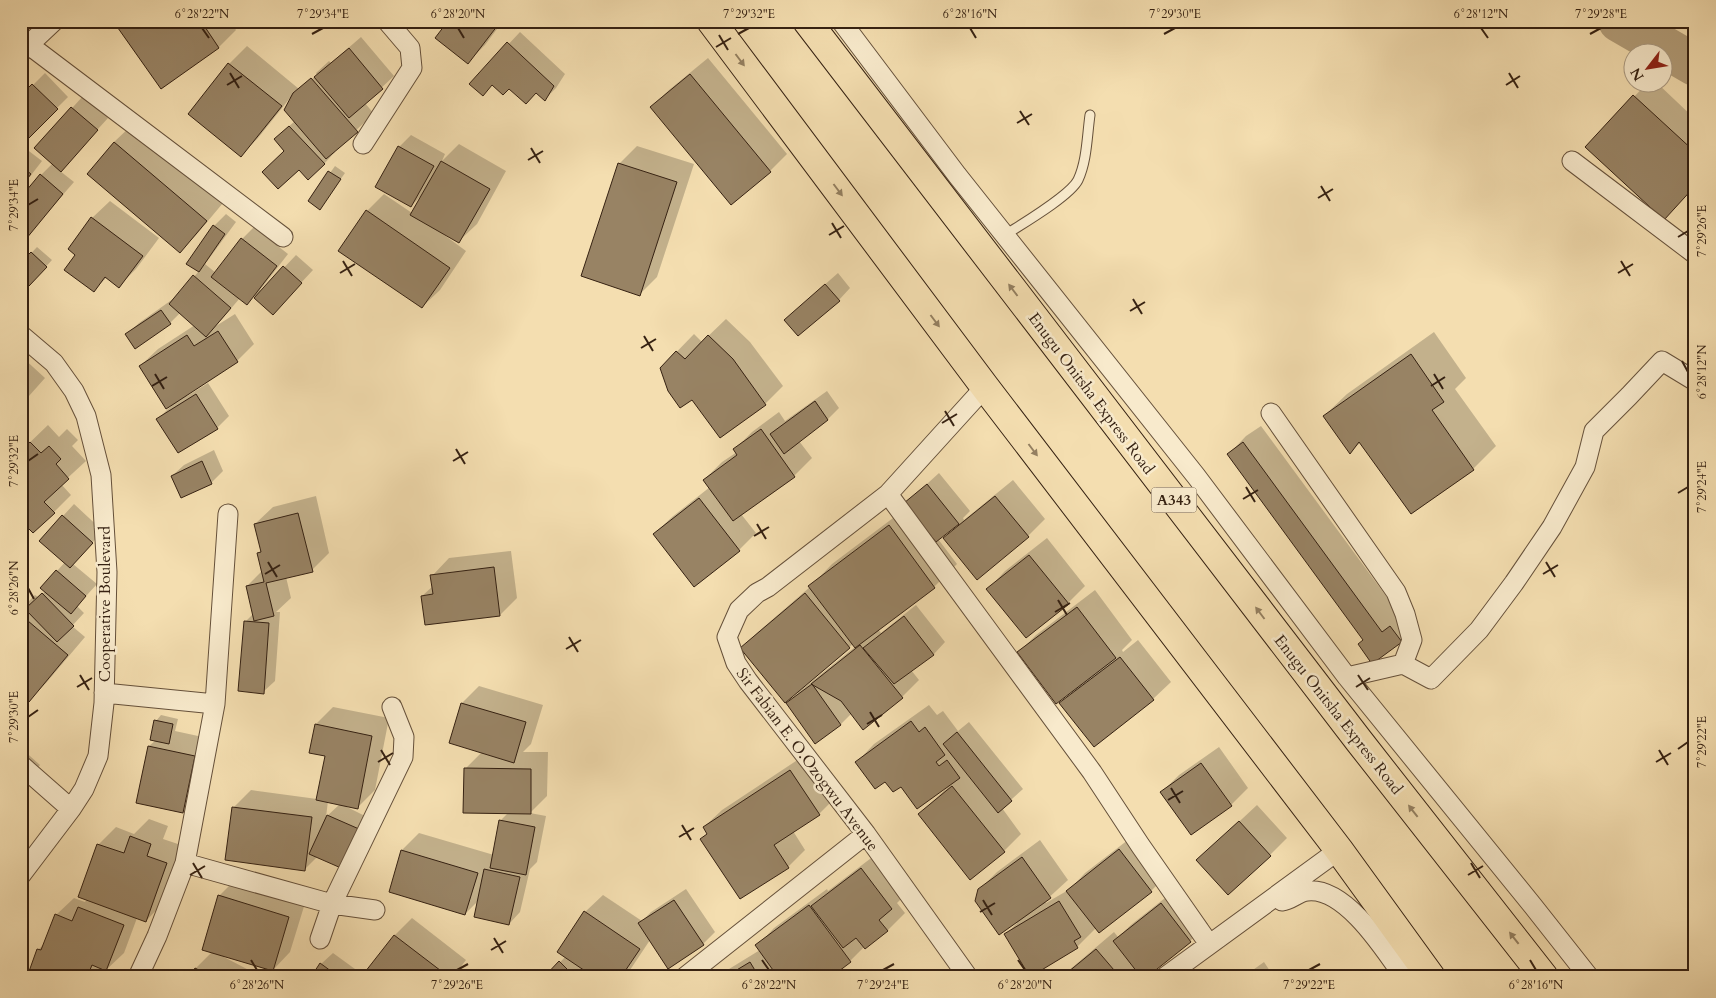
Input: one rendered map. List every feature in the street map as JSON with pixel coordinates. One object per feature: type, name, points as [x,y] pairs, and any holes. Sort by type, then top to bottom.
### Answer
[{"type":"highway","points":[[711,21],[984,387],[1339,850],[1431,977]]},
{"type":"highway","name":"Enugu Onitsha Express Road","points":[[807,21],[1359,741],[1544,977]]},
{"type":"street","points":[[54,21],[25,49],[283,237]]},
{"type":"street","points":[[364,144],[412,68],[410,48],[387,21]]},
{"type":"street","points":[[841,21],[957,175],[1196,476],[1347,677],[1589,977]]},
{"type":"street","points":[[1572,162],[1695,254]]},
{"type":"street","name":"Cooperative Boulevard","points":[[21,335],[54,363],[74,391],[86,416],[101,475],[107,572],[104,693],[102,731],[98,756],[84,789],[21,875]]},
{"type":"street","points":[[1347,677],[1403,664],[1431,679],[1479,630],[1552,527],[1584,468],[1594,431],[1662,361],[1695,381]]},
{"type":"street","name":"Sir Fabian E. O.Ozogwu Avenue","points":[[968,977],[866,834],[748,681],[736,663],[727,638],[739,610],[757,593],[768,587],[888,494],[984,387]]},
{"type":"street","points":[[1271,413],[1396,592],[1405,614],[1412,640],[1403,664]]},
{"type":"street","points":[[888,494],[1092,772],[1209,944]]},
{"type":"street","points":[[138,977],[157,936],[185,863],[215,704],[228,514]]},
{"type":"street","points":[[104,693],[215,704]]},
{"type":"street","points":[[320,939],[332,904],[403,757],[404,737],[392,707]]},
{"type":"street","points":[[21,765],[71,809]]},
{"type":"street","points":[[685,977],[866,834]]},
{"type":"street","points":[[1165,977],[1339,850]]},
{"type":"street","points":[[185,863],[332,904],[375,910]]},
{"type":"street","points":[[1266,903],[1288,900],[1306,890],[1323,893],[1343,903],[1366,926],[1404,977]]},
{"type":"lane","points":[[1005,235],[1070,191],[1078,180],[1084,162],[1090,115]]},
{"type":"building","points":[[113,21],[201,21],[219,48],[161,89]]},
{"type":"building","points":[[448,21],[501,21],[468,64],[435,38]]},
{"type":"building","points":[[507,42],[554,86],[545,101],[536,93],[526,104],[509,89],[503,95],[492,85],[483,96],[469,84]]},
{"type":"building","points":[[349,48],[383,89],[349,118],[314,77]]},
{"type":"building","points":[[228,63],[282,106],[241,157],[188,114]]},
{"type":"building","points":[[690,74],[771,172],[731,205],[650,107]]},
{"type":"building","points":[[311,78],[358,132],[326,159],[284,110],[293,93]]},
{"type":"building","points":[[32,84],[58,109],[24,143],[21,141],[21,95]]},
{"type":"building","points":[[1633,95],[1695,152],[1695,186],[1664,220],[1585,147]]},
{"type":"building","points":[[71,107],[98,130],[61,172],[34,148]]},
{"type":"building","points":[[289,126],[325,164],[308,180],[299,170],[278,189],[262,172],[284,151],[274,139]]},
{"type":"building","points":[[114,142],[207,221],[180,253],[87,174]]},
{"type":"building","points":[[398,146],[434,166],[411,207],[375,187]]},
{"type":"building","points":[[441,161],[490,189],[459,243],[410,215]]},
{"type":"building","points":[[618,163],[677,182],[640,296],[581,276]]},
{"type":"building","points":[[21,166],[31,174],[21,187]]},
{"type":"building","points":[[328,171],[341,179],[320,210],[308,201]]},
{"type":"building","points":[[40,174],[63,194],[26,239],[21,234],[21,197]]},
{"type":"building","points":[[366,210],[450,268],[422,308],[338,251]]},
{"type":"building","points":[[91,217],[143,256],[119,288],[105,277],[94,292],[64,270],[75,255],[68,249]]},
{"type":"building","points":[[213,225],[225,234],[199,272],[186,264]]},
{"type":"building","points":[[241,238],[277,266],[247,305],[211,277]]},
{"type":"building","points":[[31,252],[47,267],[29,286],[21,279],[21,262]]},
{"type":"building","points":[[283,266],[302,283],[273,315],[254,298]]},
{"type":"building","points":[[193,275],[231,308],[206,337],[169,304]]},
{"type":"building","points":[[825,284],[840,301],[798,336],[784,320]]},
{"type":"building","points":[[161,310],[171,324],[135,349],[125,334]]},
{"type":"building","points":[[218,331],[238,362],[166,409],[139,366],[187,335],[194,346]]},
{"type":"building","points":[[708,335],[733,359],[766,405],[720,438],[692,400],[680,408],[668,391],[660,368],[676,351],[685,359]]},
{"type":"building","points":[[1411,354],[1444,402],[1432,410],[1474,470],[1411,514],[1359,442],[1350,454],[1323,416]]},
{"type":"building","points":[[196,394],[218,429],[178,453],[156,419]]},
{"type":"building","points":[[815,401],[828,420],[784,454],[770,434]]},
{"type":"building","points":[[761,429],[795,477],[733,521],[703,480],[737,455],[733,449]]},
{"type":"building","points":[[30,442],[41,453],[49,446],[61,459],[56,464],[69,479],[44,502],[55,513],[33,533],[21,521],[21,450]]},
{"type":"building","points":[[1243,442],[1382,632],[1390,626],[1402,642],[1372,664],[1358,644],[1363,640],[1227,454]]},
{"type":"building","points":[[202,461],[212,484],[181,498],[171,476]]},
{"type":"building","points":[[927,484],[959,524],[936,542],[904,503]]},
{"type":"building","points":[[995,496],[1029,537],[977,580],[943,538]]},
{"type":"building","points":[[699,498],[740,551],[694,587],[653,534]]},
{"type":"building","points":[[298,513],[313,572],[266,583],[274,616],[254,621],[246,586],[264,582],[257,553],[261,552],[254,524]]},
{"type":"building","points":[[62,515],[93,543],[70,568],[39,541]]},
{"type":"building","points":[[889,525],[935,588],[855,648],[808,586]]},
{"type":"building","points":[[1029,555],[1069,604],[1026,638],[986,589]]},
{"type":"building","points":[[494,567],[500,616],[425,625],[421,596],[433,594],[430,575]]},
{"type":"building","points":[[56,570],[86,596],[71,614],[40,588]]},
{"type":"building","points":[[42,593],[74,626],[57,642],[25,609]]},
{"type":"building","points":[[805,593],[850,648],[785,703],[740,648]]},
{"type":"building","points":[[1077,607],[1116,658],[1056,704],[1017,652]]},
{"type":"building","points":[[21,615],[68,655],[29,702],[21,695]]},
{"type":"building","points":[[904,616],[934,655],[894,684],[863,648]]},
{"type":"building","points":[[244,621],[269,623],[264,694],[238,691]]},
{"type":"building","points":[[860,645],[903,698],[863,730],[841,701],[811,684]]},
{"type":"building","points":[[1120,657],[1154,700],[1094,747],[1059,703]]},
{"type":"building","points":[[812,684],[841,725],[815,744],[786,703]]},
{"type":"building","points":[[461,703],[526,722],[514,763],[449,743]]},
{"type":"building","points":[[154,720],[173,724],[169,744],[150,740]]},
{"type":"building","points":[[911,721],[919,732],[925,727],[945,755],[936,762],[939,766],[947,760],[960,778],[917,809],[901,787],[893,792],[885,782],[875,789],[855,762]]},
{"type":"building","points":[[315,724],[372,736],[358,809],[316,800],[325,756],[309,753]]},
{"type":"building","points":[[957,732],[1012,801],[998,813],[943,744]]},
{"type":"building","points":[[148,746],[195,756],[183,813],[136,803]]},
{"type":"building","points":[[1201,763],[1232,806],[1191,835],[1160,792]]},
{"type":"building","points":[[464,768],[531,769],[531,814],[463,813]]},
{"type":"building","points":[[790,770],[820,815],[774,845],[789,868],[740,899],[700,839],[707,834],[703,827]]},
{"type":"building","points":[[952,786],[1005,852],[970,880],[918,814]]},
{"type":"building","points":[[232,807],[312,817],[305,871],[225,860]]},
{"type":"building","points":[[327,815],[359,829],[341,868],[309,854]]},
{"type":"building","points":[[499,820],[535,827],[526,875],[490,868]]},
{"type":"building","points":[[1239,821],[1271,856],[1228,895],[1196,860]]},
{"type":"building","points":[[130,836],[151,844],[147,856],[167,863],[146,922],[78,897],[97,844],[124,853]]},
{"type":"building","points":[[1119,849],[1152,892],[1099,933],[1066,891]]},
{"type":"building","points":[[401,850],[478,873],[465,915],[389,892]]},
{"type":"building","points":[[1022,857],[1051,898],[999,935],[975,901],[978,889]]},
{"type":"building","points":[[861,868],[892,909],[879,920],[888,931],[865,949],[856,938],[843,948],[811,906]]},
{"type":"building","points":[[484,869],[520,877],[509,925],[474,917]]},
{"type":"building","points":[[218,895],[289,917],[273,971],[202,950]]},
{"type":"building","points":[[674,900],[704,945],[668,969],[638,923]]},
{"type":"building","points":[[1059,901],[1081,937],[1074,941],[1078,948],[1030,977],[1004,934]]},
{"type":"building","points":[[1161,903],[1191,942],[1147,977],[1141,977],[1113,941]]},
{"type":"building","points":[[809,905],[851,962],[831,977],[778,977],[755,945]]},
{"type":"building","points":[[78,907],[124,925],[106,971],[92,965],[87,977],[27,977],[37,949],[41,950],[55,914],[72,921]]},
{"type":"building","points":[[584,911],[640,949],[621,977],[594,977],[557,952]]},
{"type":"building","points":[[394,935],[449,977],[371,977],[365,972]]},
{"type":"building","points":[[1096,949],[1120,977],[1062,977]]},
{"type":"building","points":[[559,961],[575,977],[544,977]]},
{"type":"building","points":[[750,962],[759,977],[725,977]]},
{"type":"building","points":[[320,963],[339,977],[311,977]]},
{"type":"building","points":[[195,968],[212,977],[190,977]]},
{"type":"waterway","points":[[1619,21],[1695,65]]}]
